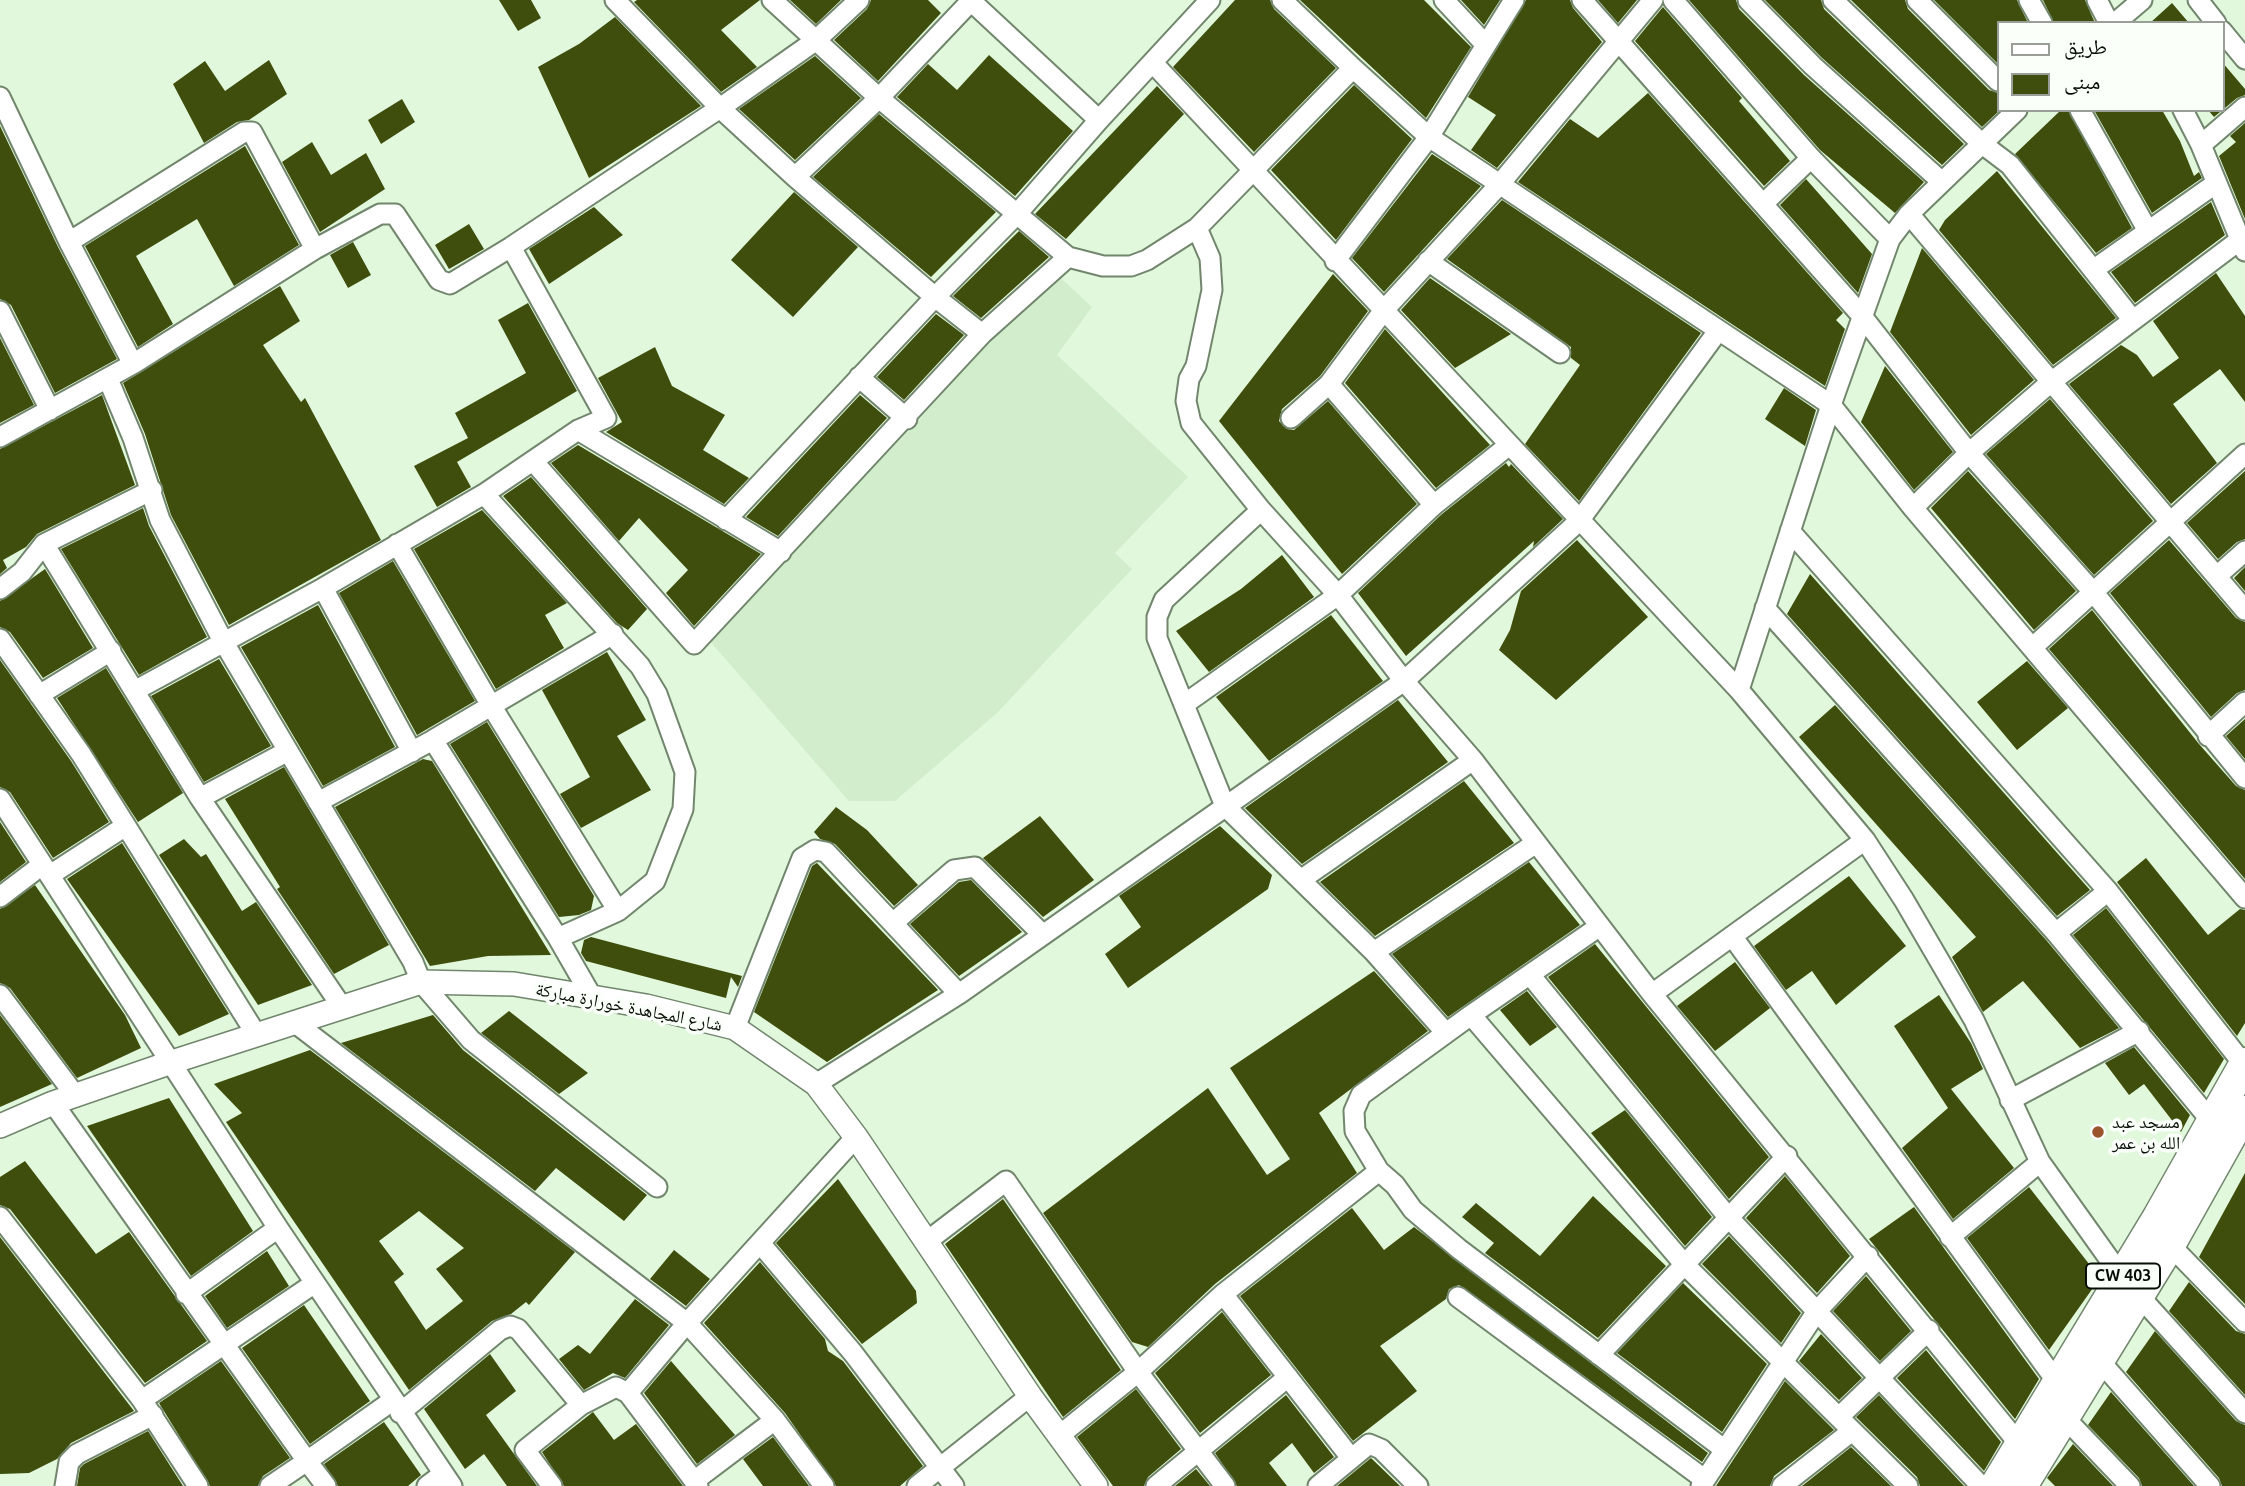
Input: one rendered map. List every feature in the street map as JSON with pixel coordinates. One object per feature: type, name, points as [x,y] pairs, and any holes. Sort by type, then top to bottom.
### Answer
[{"type":"main road","name":"CW 403","points":[[1995,1486],[2029,1472],[2099,1360],[2131,1286],[2170,1245],[2234,1126],[2245,1064]]},
{"type":"main road","name":"CW 403","points":[[2029,1472],[2057,1382],[2131,1286],[2234,1126]]},
{"type":"street","points":[[615,0],[720,108],[795,177],[934,297],[982,334]]},
{"type":"street","points":[[772,0],[879,98],[1068,257],[1103,266],[1131,266],[1147,260],[1197,228],[1353,68]]},
{"type":"street","points":[[0,437],[108,379],[315,249],[380,214],[395,214],[439,280],[450,284],[511,247],[720,108],[815,40],[859,0]]},
{"type":"street","points":[[795,177],[879,98],[970,0],[1098,120]]},
{"type":"street","points":[[726,520],[934,297],[1016,215],[1098,120],[1210,0]]},
{"type":"street","points":[[1282,0],[1429,137],[1831,405],[1913,508],[2245,898]]},
{"type":"street","points":[[1444,0],[1485,44]]},
{"type":"street","points":[[1335,261],[1429,137],[1514,0]]},
{"type":"street","points":[[1582,0],[1862,316],[1969,453],[2094,593],[2208,736],[2245,778]]},
{"type":"street","points":[[1291,418],[1329,384],[1384,310],[1499,185],[1653,0]]},
{"type":"street","points":[[1673,0],[1811,158],[1890,239]]},
{"type":"street","points":[[1748,0],[1813,66],[1942,182]]},
{"type":"street","points":[[1833,0],[1981,144],[2010,165],[2031,188],[2132,319]]},
{"type":"street","points":[[1917,0],[1996,79]]},
{"type":"street","points":[[2029,0],[2041,21]]},
{"type":"street","points":[[2097,0],[2120,21],[2142,0]]},
{"type":"street","points":[[2198,0],[2214,21]]},
{"type":"street","points":[[2224,34],[2245,60]]},
{"type":"street","points":[[1153,63],[1335,261],[1739,690],[1865,839],[1955,986],[2040,1162],[2131,1286],[2245,1413]]},
{"type":"street","points":[[0,97],[7,127],[133,364]]},
{"type":"street","points":[[2201,145],[2245,107]]},
{"type":"street","points":[[1739,690],[1831,405],[1890,239],[1909,214],[2015,112]]},
{"type":"street","points":[[2081,112],[2148,232]]},
{"type":"street","points":[[1913,508],[1969,453],[2051,382],[2120,333],[2132,319],[2243,242],[2184,112]]},
{"type":"street","points":[[69,242],[244,132],[252,132],[315,249]]},
{"type":"street","points":[[1763,204],[1811,158]]},
{"type":"street","points":[[2093,270],[2215,184]]},
{"type":"street","points":[[1909,214],[2245,610]]},
{"type":"street","points":[[1197,228],[1210,258],[1212,289],[1186,401],[1191,423],[1261,510],[1338,595],[1404,681],[1473,760],[1652,994],[1929,1330],[2029,1472]]},
{"type":"street","points":[[136,690],[323,588],[484,494],[578,430],[606,418],[511,247]]},
{"type":"street","points":[[533,461],[694,644],[907,419],[982,334],[1068,257]]},
{"type":"street","points":[[1428,261],[1560,353]]},
{"type":"street","points":[[0,310],[50,410]]},
{"type":"street","points":[[816,1084],[959,994],[1404,681],[1579,521],[1718,331]]},
{"type":"street","points":[[859,377],[907,419]]},
{"type":"street","points":[[108,379],[134,438],[160,520],[223,641],[413,962],[421,982],[471,1040],[657,1187]]},
{"type":"street","points":[[1329,384],[1434,505]]},
{"type":"street","points":[[578,430],[781,552]]},
{"type":"street","points":[[1185,703],[1338,595],[1434,505],[1508,446]]},
{"type":"street","points":[[2033,647],[2245,454]]},
{"type":"street","points":[[0,589],[22,572],[44,544],[152,490]]},
{"type":"street","points":[[484,494],[613,634],[657,694],[685,772],[683,809],[655,881],[618,911],[558,937]]},
{"type":"street","points":[[1261,510],[1164,600],[1157,617],[1157,638],[1225,806],[1302,878],[1374,952],[1446,1033]]},
{"type":"street","points":[[1790,531],[2108,891],[2245,1064]]},
{"type":"street","points":[[44,544],[200,798],[342,1007]]},
{"type":"street","points":[[397,544],[492,707],[618,911]]},
{"type":"street","points":[[2218,575],[2245,551]]},
{"type":"street","points":[[323,588],[412,752]]},
{"type":"street","points":[[1765,608],[2056,933],[2139,1031],[2234,1126]]},
{"type":"street","points":[[318,802],[492,707],[613,634]]},
{"type":"street","points":[[0,639],[81,754],[124,827],[256,1034]]},
{"type":"street","points":[[39,695],[111,651]]},
{"type":"street","points":[[2208,736],[2245,702]]},
{"type":"street","points":[[433,740],[558,937],[592,997]]},
{"type":"street","points":[[200,798],[288,751]]},
{"type":"street","points":[[1302,878],[1473,760]]},
{"type":"street","points":[[0,799],[278,1228],[447,1480],[427,1486]]},
{"type":"street","points":[[0,897],[124,827]]},
{"type":"street","points":[[1652,994],[1865,839]]},
{"type":"street","points":[[1374,952],[1536,843]]},
{"type":"street","points":[[735,1028],[802,858],[815,850],[826,852],[959,994]]},
{"type":"street","points":[[893,923],[954,870],[975,867],[1043,935]]},
{"type":"street","points":[[2056,933],[2108,891]]},
{"type":"street","points":[[1600,926],[1361,1095],[1354,1111],[1355,1131],[1379,1171],[1395,1185],[1413,1210],[1459,1250],[1725,1450]]},
{"type":"street","points":[[1732,936],[2057,1382]]},
{"type":"street","points":[[1531,976],[1728,1217],[1981,1486]]},
{"type":"street","name":"شارع المجاهدة خورارة مباركة","points":[[0,1126],[64,1099],[172,1062],[421,982],[514,984],[646,1006],[735,1028],[816,1084],[856,1137],[1030,1396],[1096,1486]]},
{"type":"street","points":[[0,995],[116,1187],[186,1294],[326,1486]]},
{"type":"street","points":[[1471,1015],[1685,1265],[1908,1486]]},
{"type":"street","points":[[294,1022],[687,1323],[775,1420],[824,1486]]},
{"type":"street","points":[[2010,1100],[2139,1031]]},
{"type":"street","points":[[628,1392],[856,1137]]},
{"type":"street","points":[[1599,1355],[1787,1156]]},
{"type":"street","points":[[1950,1237],[2040,1162]]},
{"type":"street","points":[[1060,1435],[1138,1372],[1223,1294],[1379,1171]]},
{"type":"street","points":[[926,1242],[1006,1181],[1138,1372],[1225,1486]]},
{"type":"street","points":[[0,1217],[148,1408],[198,1486]]},
{"type":"street","points":[[186,1294],[278,1228]]},
{"type":"street","points":[[760,1243],[853,1353],[954,1486]]},
{"type":"street","points":[[2170,1245],[2245,1322]]},
{"type":"street","points":[[1458,1297],[1703,1483],[1817,1311],[1868,1256]]},
{"type":"street","points":[[65,1486],[69,1462],[77,1454],[148,1408],[223,1345],[315,1283]]},
{"type":"street","points":[[1223,1294],[1351,1458]]},
{"type":"street","points":[[270,1486],[396,1407],[500,1330],[510,1326],[518,1329],[581,1405]]},
{"type":"street","points":[[1782,1486],[1846,1424],[1880,1378],[1929,1330]]},
{"type":"street","points":[[2099,1360],[2210,1486]]},
{"type":"street","points":[[1156,1486],[1288,1377]]},
{"type":"street","points":[[552,1486],[525,1450],[581,1405],[616,1387],[628,1392],[696,1484],[775,1420]]},
{"type":"street","points":[[917,1486],[1030,1396]]},
{"type":"street","points":[[2064,1417],[2130,1486]]},
{"type":"street","points":[[1318,1486],[1369,1444],[1381,1449],[1418,1486]]},
{"type":"shaded area","points":[[1052,270],[1092,307],[1057,355],[1188,477],[1115,553],[1132,569],[997,713],[895,801],[849,801],[708,639],[913,426]]},
{"type":"building","points":[[499,0],[531,0],[541,18],[518,31]]},
{"type":"building","points":[[760,0],[721,30],[757,67],[721,92],[634,2]]},
{"type":"building","points":[[790,0],[841,0],[816,24]]},
{"type":"building","points":[[871,0],[928,0],[941,13],[878,81],[834,40],[867,9]]},
{"type":"building","points":[[1235,0],[1270,0],[1274,9],[1336,68],[1254,152],[1173,67]]},
{"type":"building","points":[[1300,0],[1424,0],[1471,47],[1426,118]]},
{"type":"building","points":[[1461,0],[1500,0],[1484,25]]},
{"type":"building","points":[[1526,0],[1570,0],[1573,8],[1602,42],[1497,168],[1471,150],[1496,115],[1468,97]]},
{"type":"building","points":[[1598,0],[1637,0],[1618,23]]},
{"type":"building","points":[[1689,0],[1736,0],[1739,9],[1804,75],[1924,182],[1895,213],[1820,150]]},
{"type":"building","points":[[1765,0],[1821,0],[1824,9],[1964,144],[1942,165],[1821,57]]},
{"type":"building","points":[[1851,0],[1905,0],[1908,9],[1989,90],[1996,92],[1998,112],[1982,127]]},
{"type":"building","points":[[1934,0],[2017,0],[2027,21],[1996,21],[1996,62]]},
{"type":"building","points":[[2043,0],[2085,0],[2094,21],[2053,21]]},
{"type":"building","points":[[2172,3],[2187,21],[2152,21]]},
{"type":"building","points":[[1663,7],[1742,98],[1739,101],[1790,161],[1764,186],[1635,41]]},
{"type":"building","points":[[615,17],[701,106],[589,178],[538,67],[579,44]]},
{"type":"building","points":[[989,55],[1073,131],[1015,196],[897,97],[928,64],[957,90]]},
{"type":"building","points":[[815,56],[861,98],[795,160],[739,109]]},
{"type":"building","points":[[269,60],[287,94],[249,120],[237,122],[204,143],[173,84],[205,61],[225,91]]},
{"type":"building","points":[[2224,64],[2245,89],[2245,95],[2224,109]]},
{"type":"building","points":[[1354,85],[1412,139],[1336,240],[1271,170]]},
{"type":"building","points":[[1157,86],[1184,114],[1066,239],[1035,214]]},
{"type":"building","points":[[1648,93],[1843,313],[1836,320],[1845,329],[1825,386],[1518,182],[1570,119],[1598,138]]},
{"type":"building","points":[[402,99],[415,122],[381,144],[368,120]]},
{"type":"building","points":[[2059,112],[2069,112],[2132,228],[2096,253],[2015,154]]},
{"type":"building","points":[[2095,112],[2163,112],[2180,141],[2194,176],[2199,172],[2202,178],[2152,213]]},
{"type":"building","points":[[879,114],[996,212],[931,277],[813,177]]},
{"type":"building","points":[[2245,123],[2245,219],[2219,156],[2236,142],[2230,136]]},
{"type":"building","points":[[0,126],[58,247],[117,359],[55,393],[11,305],[0,299]]},
{"type":"building","points":[[312,142],[331,175],[366,153],[385,189],[320,232],[282,162]]},
{"type":"building","points":[[245,146],[299,245],[234,286],[197,219],[136,256],[173,324],[138,347],[85,246]]},
{"type":"building","points":[[1432,154],[1481,186],[1384,292],[1352,258]]},
{"type":"building","points":[[1997,171],[2116,318],[2053,365],[1939,230],[1945,220]]},
{"type":"building","points":[[1806,179],[1872,254],[1858,293],[1780,205]]},
{"type":"building","points":[[794,192],[858,247],[793,317],[731,260]]},
{"type":"building","points":[[1502,200],[1701,333],[1579,501],[1525,444],[1580,365],[1571,358],[1571,347],[1447,259]]},
{"type":"building","points":[[2211,202],[2225,235],[2135,303],[2111,272]]},
{"type":"building","points":[[594,207],[623,235],[549,284],[529,249]]},
{"type":"building","points":[[469,224],[484,249],[449,269],[435,245]]},
{"type":"building","points":[[1019,231],[1049,257],[981,318],[953,296]]},
{"type":"building","points":[[353,242],[371,275],[348,288],[330,255]]},
{"type":"building","points":[[1922,248],[2034,380],[1971,435],[1890,332]]},
{"type":"building","points":[[2216,273],[2245,316],[2245,402],[2220,369],[2173,404],[2217,463],[2171,504],[2069,384],[2121,345],[2137,355],[2153,377],[2179,358],[2153,321]]},
{"type":"building","points":[[1333,274],[1368,311],[1320,376],[1282,409],[1279,421],[1287,429],[1294,430],[1328,401],[1417,504],[1342,574],[1219,421]]},
{"type":"building","points":[[1430,278],[1511,334],[1455,368],[1401,310]]},
{"type":"building","points":[[280,286],[300,321],[263,345],[301,402],[305,398],[381,540],[229,625],[171,515],[145,434],[123,383]]},
{"type":"building","points":[[528,303],[577,391],[457,462],[471,487],[437,507],[414,466],[468,438],[455,413],[526,373],[498,320]]},
{"type":"building","points":[[936,314],[964,335],[904,400],[877,377]]},
{"type":"building","points":[[1385,329],[1490,445],[1436,488],[1345,383]]},
{"type":"building","points":[[0,338],[34,405],[0,423]]},
{"type":"building","points":[[655,347],[672,386],[725,415],[703,450],[749,478],[724,504],[606,432],[622,422],[598,378]]},
{"type":"building","points":[[1885,366],[1953,452],[1914,490],[1861,422]]},
{"type":"building","points":[[1784,388],[1816,410],[1805,446],[1765,419]]},
{"type":"building","points":[[102,395],[135,485],[37,534],[26,547],[3,560],[7,568],[0,574],[0,449]]},
{"type":"building","points":[[860,395],[887,418],[778,536],[746,517]]},
{"type":"building","points":[[2050,399],[2153,521],[2094,575],[1986,454]]},
{"type":"building","points":[[578,445],[761,554],[694,626],[666,593],[688,570],[639,518],[619,541],[551,463]]},
{"type":"building","points":[[1506,463],[1509,467],[1511,464],[1563,519],[1533,547],[1534,541],[1406,656],[1358,593],[1442,514]]},
{"type":"building","points":[[1968,471],[2076,591],[2034,630],[1931,508]]},
{"type":"building","points":[[2245,471],[2245,539],[2237,542],[2218,559],[2187,523]]},
{"type":"building","points":[[531,477],[647,609],[628,630],[617,623],[503,496]]},
{"type":"building","points":[[143,508],[149,526],[207,637],[139,675],[61,549]]},
{"type":"building","points":[[482,510],[567,603],[545,615],[564,648],[496,689],[414,549]]},
{"type":"building","points":[[1577,540],[1648,617],[1556,700],[1499,650],[1510,630],[1521,591]]},
{"type":"building","points":[[2169,540],[2236,618],[2245,622],[2245,690],[2237,693],[2211,717],[2110,593]]},
{"type":"building","points":[[1282,555],[1314,597],[1209,672],[1176,631],[1241,589]]},
{"type":"building","points":[[393,561],[475,701],[417,735],[339,593]]},
{"type":"building","points":[[2245,567],[2245,591],[2234,578]]},
{"type":"building","points":[[45,569],[93,648],[43,678],[10,632],[0,627],[0,601]]},
{"type":"building","points":[[1810,574],[2090,890],[2057,916],[1787,614]]},
{"type":"building","points":[[318,605],[395,747],[323,786],[241,647]]},
{"type":"building","points":[[2092,610],[2199,744],[2236,786],[2245,790],[2245,879],[2049,649]]},
{"type":"building","points":[[1331,615],[1383,681],[1269,761],[1216,697]]},
{"type":"building","points":[[607,652],[646,720],[617,736],[651,790],[581,828],[560,794],[590,777],[542,690]]},
{"type":"building","points":[[219,659],[271,746],[204,782],[151,696]]},
{"type":"building","points":[[0,660],[71,761],[109,822],[53,858],[10,792],[0,787]]},
{"type":"building","points":[[2027,661],[2068,708],[2017,750],[1977,702]]},
{"type":"building","points":[[106,668],[183,793],[138,822],[57,698]]},
{"type":"building","points":[[1398,700],[1448,762],[1302,864],[1245,808]]},
{"type":"building","points":[[1835,705],[2047,941],[2119,1028],[2080,1048],[2023,981],[1983,1012],[1952,957],[1976,937],[1799,737]]},
{"type":"building","points":[[2245,719],[2245,759],[2226,736]]},
{"type":"building","points":[[487,722],[594,896],[591,910],[579,915],[559,917],[450,744]]},
{"type":"building","points":[[423,759],[432,761],[551,955],[488,956],[430,966],[335,807]]},
{"type":"building","points":[[284,767],[389,945],[334,974],[277,889],[280,887],[225,799]]},
{"type":"building","points":[[1464,781],[1514,843],[1375,936],[1320,882]]},
{"type":"building","points":[[836,807],[867,830],[918,885],[894,906],[835,844],[820,839],[814,832]]},
{"type":"building","points":[[1040,816],[1094,880],[1043,917],[983,858]]},
{"type":"building","points":[[0,822],[26,862],[0,882]]},
{"type":"building","points":[[1220,826],[1272,875],[1268,889],[1128,988],[1105,954],[1141,927],[1119,896]]},
{"type":"building","points":[[184,839],[201,857],[206,854],[242,911],[256,902],[312,985],[258,1005],[159,855]]},
{"type":"building","points":[[122,843],[229,1014],[179,1036],[67,879]]},
{"type":"building","points":[[2146,858],[2208,935],[2240,909],[2245,910],[2245,1023],[2237,1036],[2117,882]]},
{"type":"building","points":[[1529,862],[1580,925],[1448,1017],[1392,954]]},
{"type":"building","points":[[817,863],[938,990],[827,1062],[754,1012],[812,866]]},
{"type":"building","points":[[1849,876],[1906,946],[1836,1005],[1812,971],[1786,990],[1754,946]]},
{"type":"building","points":[[971,880],[1022,932],[959,976],[910,924],[959,882]]},
{"type":"building","points":[[35,885],[125,1015],[141,1048],[77,1078],[10,988],[0,983],[0,909]]},
{"type":"building","points":[[2106,908],[2224,1059],[2204,1093],[2073,935]]},
{"type":"building","points":[[591,937],[742,976],[738,987],[731,977],[726,998],[586,961],[581,953],[584,940]]},
{"type":"building","points":[[1595,944],[1769,1157],[1729,1199],[1548,977]]},
{"type":"building","points":[[1735,962],[1770,1008],[1715,1051],[1677,1006]]},
{"type":"building","points":[[1374,971],[1428,1031],[1319,1113],[1357,1173],[1215,1284],[1148,1347],[1132,1342],[1043,1213],[1208,1088],[1267,1175],[1290,1159],[1230,1068]]},
{"type":"building","points":[[1527,991],[1557,1027],[1530,1046],[1500,1010]]},
{"type":"building","points":[[1939,995],[1971,1043],[1983,1069],[1951,1089],[2014,1168],[1953,1219],[1902,1148],[1948,1108],[1894,1026]]},
{"type":"building","points":[[509,1011],[588,1073],[559,1094],[481,1033]]},
{"type":"building","points":[[0,1015],[52,1084],[0,1107]]},
{"type":"building","points":[[433,1015],[463,1050],[647,1195],[624,1221],[556,1168],[535,1191],[341,1043]]},
{"type":"building","points":[[2134,1047],[2190,1115],[2181,1132],[2144,1084],[2129,1095],[2105,1063]]},
{"type":"building","points":[[310,1050],[575,1252],[529,1305],[526,1302],[511,1314],[492,1321],[409,1390],[226,1122],[242,1113],[214,1084]],"holes":[[[419,1211],[464,1248],[436,1269],[463,1301],[426,1330],[394,1282],[404,1274],[379,1241]]]},
{"type":"building","points":[[169,1098],[253,1231],[191,1276],[87,1126]]},
{"type":"building","points":[[1625,1110],[1712,1217],[1685,1246],[1591,1133]]},
{"type":"building","points":[[25,1161],[96,1254],[129,1232],[207,1341],[145,1383],[10,1209],[0,1205],[0,1177]]},
{"type":"building","points":[[2245,1173],[2245,1304],[2199,1257]]},
{"type":"building","points":[[1785,1176],[1850,1256],[1817,1293],[1746,1218]]},
{"type":"building","points":[[838,1179],[916,1291],[917,1303],[862,1344],[776,1243]]},
{"type":"building","points":[[2029,1187],[2100,1278],[2049,1350],[1967,1238]]},
{"type":"building","points":[[1593,1196],[1666,1266],[1598,1338],[1485,1253],[1494,1243],[1462,1217],[1476,1203],[1540,1256]]},
{"type":"building","points":[[1003,1199],[1121,1370],[1063,1417],[945,1244]]},
{"type":"building","points":[[1914,1207],[2039,1379],[2015,1419],[1869,1239]]},
{"type":"building","points":[[1352,1208],[1384,1250],[1414,1227],[1708,1453],[1702,1462],[1459,1285],[1449,1289],[1446,1299],[1380,1346],[1417,1391],[1353,1441],[1240,1296]]},
{"type":"building","points":[[1729,1236],[1801,1313],[1781,1343],[1702,1264]]},
{"type":"building","points":[[0,1237],[134,1411],[71,1443],[57,1459],[29,1473],[0,1474]]},
{"type":"building","points":[[674,1250],[710,1279],[686,1306],[650,1279]]},
{"type":"building","points":[[267,1251],[289,1286],[227,1328],[205,1296]]},
{"type":"building","points":[[760,1262],[825,1339],[828,1351],[843,1361],[923,1466],[900,1486],[836,1486],[785,1413],[704,1323]]},
{"type":"building","points":[[1866,1276],[1911,1331],[1880,1361],[1833,1311]]},
{"type":"building","points":[[2189,1282],[2236,1331],[2245,1334],[2245,1395],[2169,1311]]},
{"type":"building","points":[[1683,1283],[1767,1364],[1722,1432],[1617,1353]]},
{"type":"building","points":[[635,1299],[669,1325],[625,1378],[613,1373],[584,1390],[559,1359],[578,1345],[590,1354]]},
{"type":"building","points":[[304,1305],[370,1401],[310,1444],[242,1348]]},
{"type":"building","points":[[1222,1312],[1271,1375],[1200,1433],[1155,1373]]},
{"type":"building","points":[[2155,1331],[2236,1421],[2245,1425],[2245,1486],[2222,1486],[2219,1478],[2126,1372]]},
{"type":"building","points":[[1821,1334],[1862,1378],[1839,1400],[1799,1361]]},
{"type":"building","points":[[1926,1350],[2001,1442],[1984,1471],[1897,1378]]},
{"type":"building","points":[[490,1354],[516,1391],[486,1415],[537,1486],[507,1486],[484,1454],[465,1469],[424,1409]]},
{"type":"building","points":[[221,1361],[290,1458],[263,1476],[258,1486],[210,1486],[159,1403]]},
{"type":"building","points":[[671,1361],[735,1435],[697,1464],[644,1393]]},
{"type":"building","points":[[1785,1381],[1834,1430],[1774,1476],[1770,1486],[1716,1486]]},
{"type":"building","points":[[1136,1389],[1181,1449],[1148,1477],[1144,1486],[1113,1486],[1077,1437]]},
{"type":"building","points":[[2111,1392],[2194,1486],[2142,1486],[2139,1478],[2088,1425]]},
{"type":"building","points":[[1286,1395],[1334,1457],[1314,1473],[1292,1443],[1269,1463],[1287,1486],[1237,1486],[1215,1453]]},
{"type":"building","points":[[1879,1395],[1964,1486],[1920,1486],[1917,1477],[1856,1417]]},
{"type":"building","points":[[593,1412],[614,1440],[636,1424],[683,1486],[564,1486],[542,1452]]},
{"type":"building","points":[[384,1422],[421,1475],[408,1486],[338,1486],[324,1464]]},
{"type":"building","points":[[148,1431],[183,1486],[77,1486],[80,1468],[84,1464]]},
{"type":"building","points":[[773,1437],[809,1486],[763,1486],[743,1459]]},
{"type":"building","points":[[2073,1444],[2113,1486],[2055,1486],[2047,1478]]},
{"type":"building","points":[[1851,1447],[1891,1486],[1802,1486]]},
{"type":"building","points":[[1371,1458],[1400,1486],[1337,1486]]},
{"type":"building","points":[[1196,1469],[1210,1486],[1175,1486]]},
{"type":"place","name":"مسجد عبد الله بن عمر","points":[[2098,1132]]}]
